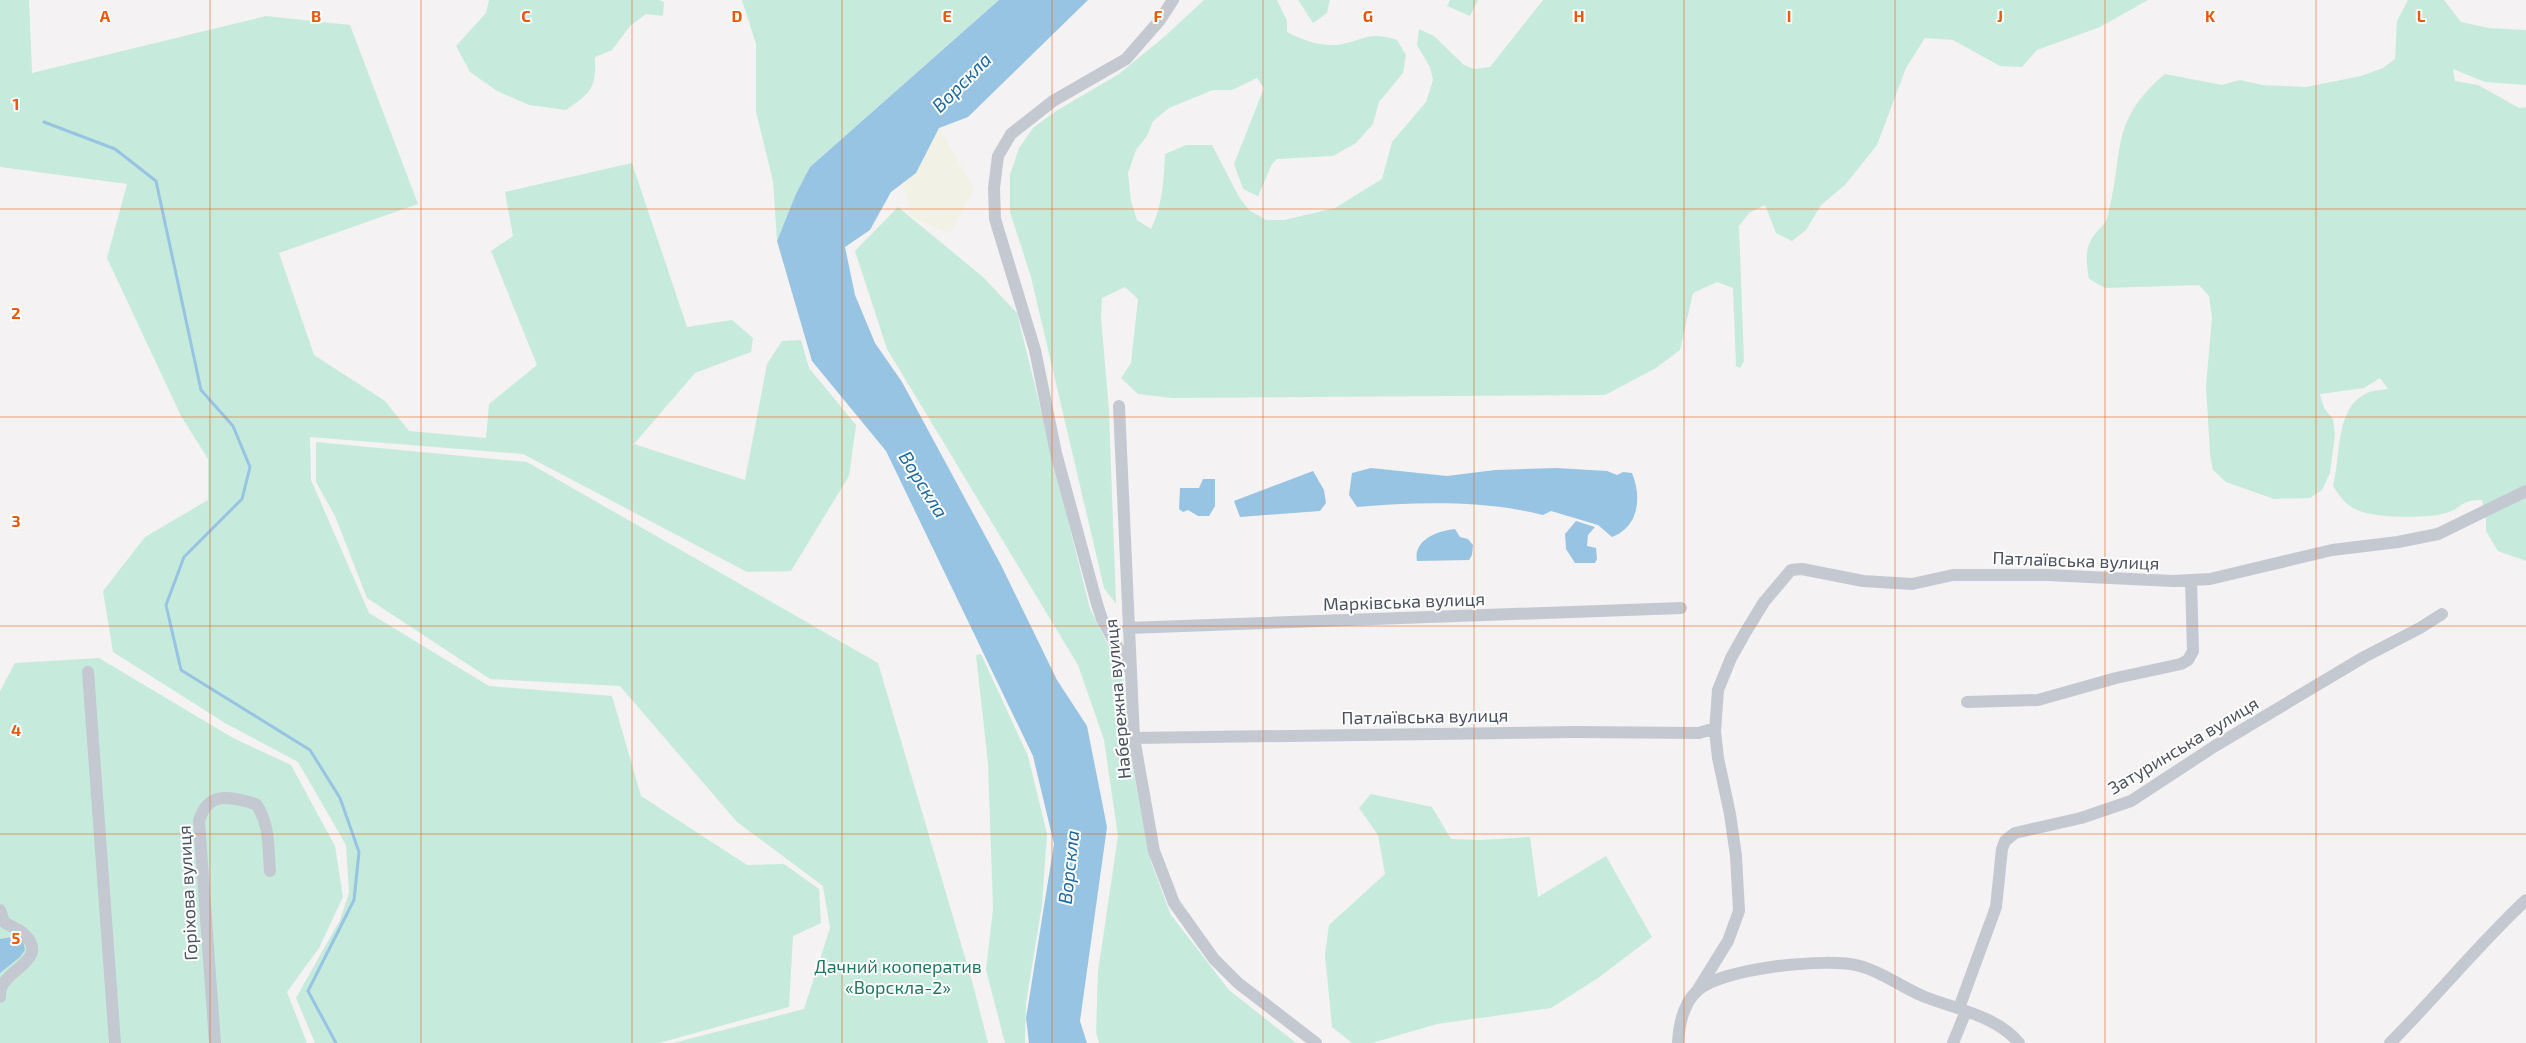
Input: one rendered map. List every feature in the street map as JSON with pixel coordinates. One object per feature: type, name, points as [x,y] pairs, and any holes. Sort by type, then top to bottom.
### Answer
[{"type":"street","points":[[1129,668],[1102,619],[1097,604],[1056,453],[1035,350],[995,219],[994,188],[998,156],[1011,134],[1053,100],[1126,59],[1160,20],[1173,0]]},
{"type":"street","name":"Набережна вулиця","points":[[1119,406],[1129,668],[1134,738],[1154,852],[1174,903],[1214,959],[1238,983],[1316,1043]]},
{"type":"street","name":"Патлаївська вулиця","points":[[1697,991],[1728,941],[1739,911],[1736,856],[1727,795],[1720,774],[1715,728],[1718,690],[1731,658],[1764,602],[1791,570],[1802,569],[1863,581],[1912,584],[1953,575],[2047,575],[2173,581],[2210,579],[2332,550],[2398,542],[2438,534],[2526,491]]},
{"type":"street","points":[[1968,702],[2038,700],[2116,678],[2181,664],[2188,660],[2193,651],[2191,580]]},
{"type":"street","name":"Марківська вулиця","points":[[1128,628],[1682,608]]},
{"type":"street","name":"Затуринська вулиця","points":[[1953,1043],[1996,907],[2002,849],[2005,841],[2015,833],[2081,818],[2130,801],[2215,746],[2364,657],[2420,628],[2442,614]]},
{"type":"street","points":[[88,672],[115,1043]]},
{"type":"street","name":"Патлаївська вулиця","points":[[1134,738],[1575,732],[1699,733],[1715,728]]},
{"type":"street","name":"Горіхова вулиця","points":[[215,1043],[199,821],[203,808],[216,799],[232,798],[256,804],[263,814],[267,829],[270,870]]},
{"type":"street","points":[[2390,1043],[2428,1005],[2499,925],[2526,900]]},
{"type":"street","points":[[0,910],[4,922],[22,932],[31,942],[32,953],[26,962],[1,986],[0,998]]},
{"type":"street","points":[[1678,1043],[1684,1010],[1697,991],[1719,978],[1774,966],[1839,962],[1874,971],[1923,996],[1998,1025],[2019,1043]]},
{"type":"green space","points":[[0,0],[29,0],[32,73],[266,16],[350,25],[418,204],[279,253],[314,355],[385,401],[409,431],[486,438],[489,404],[537,365],[491,251],[513,236],[505,192],[632,163],[687,327],[732,320],[753,338],[751,352],[695,373],[634,444],[745,480],[767,364],[782,341],[801,340],[809,368],[856,425],[849,476],[791,571],[747,572],[523,454],[310,437],[311,480],[369,613],[489,686],[612,696],[641,796],[747,865],[784,864],[819,889],[821,923],[793,936],[789,1007],[659,1043],[315,1043],[296,998],[340,920],[349,893],[346,845],[298,762],[225,723],[113,652],[103,591],[145,537],[208,500],[208,459],[181,416],[107,258],[127,184],[0,167]]},
{"type":"green space","points":[[489,0],[659,0],[664,2],[663,16],[646,14],[630,26],[612,50],[595,57],[595,76],[591,88],[582,98],[566,110],[529,105],[497,91],[470,72],[456,46],[486,13]]},
{"type":"green space","points":[[742,0],[999,0],[810,167],[777,241],[773,181],[756,112],[756,44]]},
{"type":"green space","points":[[1204,0],[1277,0],[1287,21],[1287,32],[1317,43],[1329,45],[1345,44],[1371,36],[1397,40],[1406,55],[1403,73],[1379,102],[1373,124],[1356,143],[1333,156],[1277,159],[1272,164],[1258,196],[1243,189],[1234,164],[1264,88],[1257,78],[1232,90],[1213,90],[1169,108],[1153,121],[1147,136],[1136,150],[1128,173],[1131,201],[1137,220],[1151,229],[1160,202],[1165,154],[1186,145],[1212,145],[1239,197],[1249,210],[1266,220],[1284,220],[1335,208],[1382,179],[1392,142],[1426,102],[1433,80],[1430,67],[1417,45],[1419,29],[1434,36],[1464,65],[1474,69],[1490,67],[1543,0],[2148,0],[2100,27],[2037,50],[2022,67],[2000,66],[1953,40],[1925,38],[1906,68],[1877,145],[1845,185],[1821,205],[1806,230],[1792,241],[1776,233],[1765,205],[1749,213],[1739,226],[1744,361],[1740,368],[1736,366],[1733,288],[1717,282],[1693,293],[1680,350],[1656,368],[1605,395],[1172,398],[1138,394],[1121,378],[1131,363],[1138,299],[1125,287],[1102,298],[1101,318],[1109,411],[1116,604],[1104,588],[1031,277],[1010,212],[1010,175],[1019,148],[1033,128],[1056,111],[1119,74],[1164,37]]},
{"type":"green space","points":[[1298,0],[1330,0],[1327,13],[1313,23]]},
{"type":"green space","points":[[1450,0],[1478,0],[1470,16],[1447,6]]},
{"type":"green space","points":[[2408,0],[2444,0],[2461,22],[2489,28],[2526,30],[2526,85],[2485,82],[2453,69],[2455,81],[2478,85],[2519,108],[2526,107],[2526,561],[2498,551],[2486,531],[2486,519],[2482,500],[2469,501],[2451,511],[2438,515],[2401,517],[2365,513],[2353,508],[2341,497],[2333,486],[2344,422],[2348,411],[2355,401],[2365,394],[2388,389],[2380,378],[2364,388],[2320,394],[2324,408],[2333,419],[2335,434],[2330,473],[2322,490],[2310,498],[2274,499],[2226,482],[2213,470],[2210,454],[2206,386],[2212,318],[2209,296],[2199,285],[2105,288],[2089,279],[2087,260],[2089,244],[2107,218],[2121,141],[2126,124],[2134,108],[2147,91],[2165,74],[2222,85],[2240,80],[2262,85],[2306,87],[2361,76],[2383,68],[2395,59],[2397,21]]},
{"type":"green space","points":[[898,207],[983,277],[1017,313],[1090,609],[1123,674],[1133,770],[1151,862],[1171,915],[1229,990],[1296,1043],[1099,1043],[1096,1032],[1098,972],[1118,836],[1104,740],[1078,665],[887,349],[855,251]]},
{"type":"green space","name":"Дачний кооператив «Ворскла-2»","points":[[316,442],[527,462],[878,663],[972,981],[988,1043],[673,1043],[804,1009],[830,928],[823,886],[737,822],[620,686],[490,679],[367,598],[335,516],[316,482]]},
{"type":"green space","points":[[981,654],[1028,756],[1047,834],[1042,905],[1026,1003],[1025,1043],[1005,1043],[986,970],[993,909],[988,763],[976,655]]},
{"type":"green space","points":[[99,658],[233,738],[291,765],[335,846],[343,897],[319,948],[287,992],[307,1043],[0,1043],[0,691],[15,663]]},
{"type":"green space","points":[[1371,794],[1432,807],[1451,839],[1481,840],[1530,837],[1538,897],[1606,856],[1652,937],[1598,978],[1551,1008],[1437,1024],[1372,1043],[1352,1043],[1332,1027],[1325,955],[1329,925],[1385,874],[1378,835],[1359,808]]},
{"type":"sand","points":[[939,128],[974,189],[950,233],[912,218],[903,183],[916,173]]},
{"type":"water","name":"Ворскла","points":[[999,0],[1088,0],[968,117],[939,128],[916,173],[891,192],[870,230],[845,247],[855,295],[875,343],[902,382],[1001,565],[1057,680],[1087,726],[1107,827],[1080,1021],[1087,1043],[1029,1043],[1026,1018],[1054,844],[1033,756],[886,451],[812,361],[777,241],[796,194],[810,167]]},
{"type":"water","points":[[1371,468],[1447,476],[1495,470],[1556,468],[1607,471],[1617,475],[1623,472],[1632,473],[1637,492],[1636,510],[1628,526],[1612,537],[1598,525],[1551,511],[1543,515],[1498,507],[1426,503],[1357,507],[1349,495],[1352,473]]},
{"type":"water","points":[[1313,471],[1324,490],[1326,503],[1320,511],[1240,517],[1234,501]]},
{"type":"water","points":[[1203,479],[1215,479],[1215,506],[1209,516],[1198,516],[1188,510],[1183,512],[1179,509],[1180,488],[1199,488]]},
{"type":"water","points":[[1576,521],[1595,527],[1588,535],[1587,546],[1596,548],[1597,559],[1595,563],[1575,563],[1566,549],[1565,534]]},
{"type":"water","points":[[1455,529],[1460,537],[1468,539],[1473,545],[1472,555],[1469,560],[1417,561],[1419,547],[1423,542],[1434,534]]},
{"type":"water","points":[[18,936],[23,941],[25,950],[20,957],[0,973],[0,939]]},
{"type":"waterway","points":[[44,122],[115,149],[156,181],[201,390],[233,426],[250,467],[242,499],[184,557],[166,605],[181,670],[310,750],[340,798],[359,852],[354,900],[308,991],[336,1043]]}]
